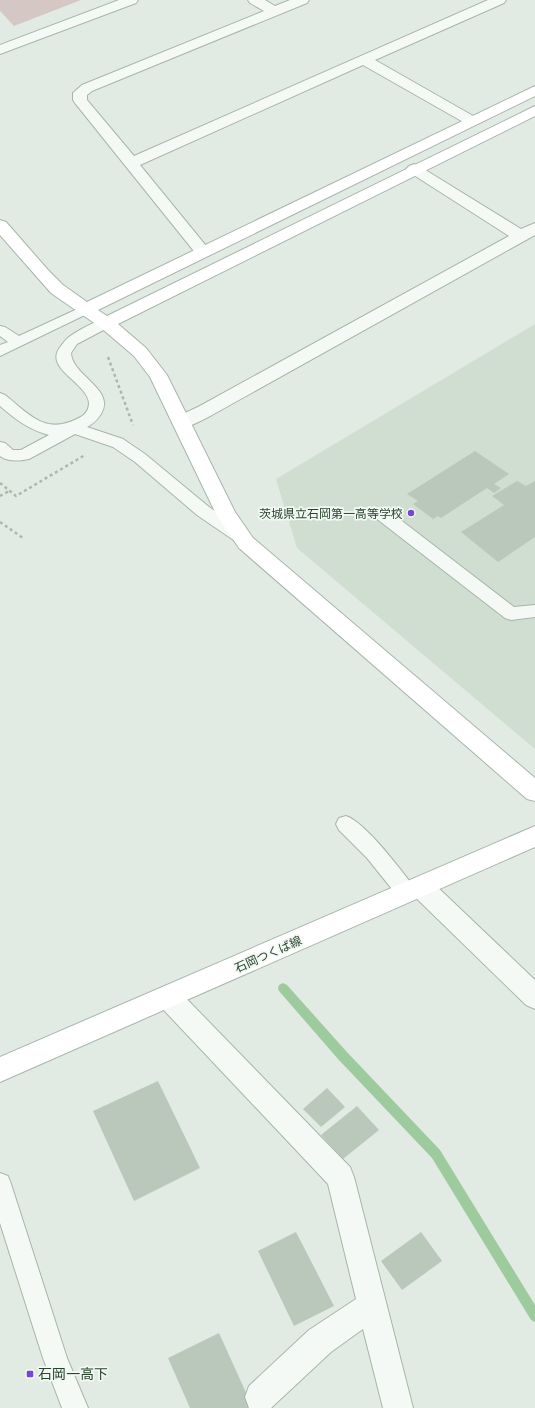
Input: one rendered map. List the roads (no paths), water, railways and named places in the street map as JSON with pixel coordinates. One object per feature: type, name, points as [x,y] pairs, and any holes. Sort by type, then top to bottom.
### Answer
[{"type":"street","points":[[0,50],[131,0]]},
{"type":"street","points":[[255,0],[274,12]]},
{"type":"street","points":[[203,252],[80,100],[80,93],[87,88],[302,0]]},
{"type":"street","points":[[131,163],[499,0]]},
{"type":"street","points":[[364,60],[470,120]]},
{"type":"street","points":[[86,309],[470,120],[535,90]]},
{"type":"street","points":[[106,323],[535,110]]},
{"type":"street","points":[[414,169],[528,232]]},
{"type":"street","points":[[0,225],[42,274],[57,289],[106,323],[140,352],[158,375],[226,514],[246,543],[535,792]]},
{"type":"street","points":[[182,422],[528,232]]},
{"type":"street","name":"石岡つくば線","points":[[0,1070],[168,998],[535,836]]},
{"type":"street","points":[[414,890],[535,997]]},
{"type":"street","points":[[168,998],[340,1177],[398,1408]]},
{"type":"street","points":[[260,1397],[320,1341],[372,1306]]},
{"type":"lane","points":[[0,352],[86,309]]},
{"type":"lane","points":[[0,447],[10,456],[24,456],[91,418],[96,410],[97,402],[93,394],[65,362],[64,353],[72,341],[106,323]]},
{"type":"lane","points":[[0,330],[18,342]]},
{"type":"lane","points":[[0,398],[39,428],[55,431],[73,428],[98,435],[118,443],[140,458],[203,511],[241,537]]},
{"type":"lane","points":[[383,515],[511,614],[535,611]]},
{"type":"lane","points":[[346,824],[414,890]]},
{"type":"lane","points":[[0,1184],[55,1358],[75,1408]]},
{"type":"waterway","points":[[283,988],[342,1055],[436,1154],[535,1316]]},
{"type":"place","name":"茨城県立石岡第一高等学校","points":[[411,513]]},
{"type":"place","name":"石岡一高下","points":[[30,1374]]}]
